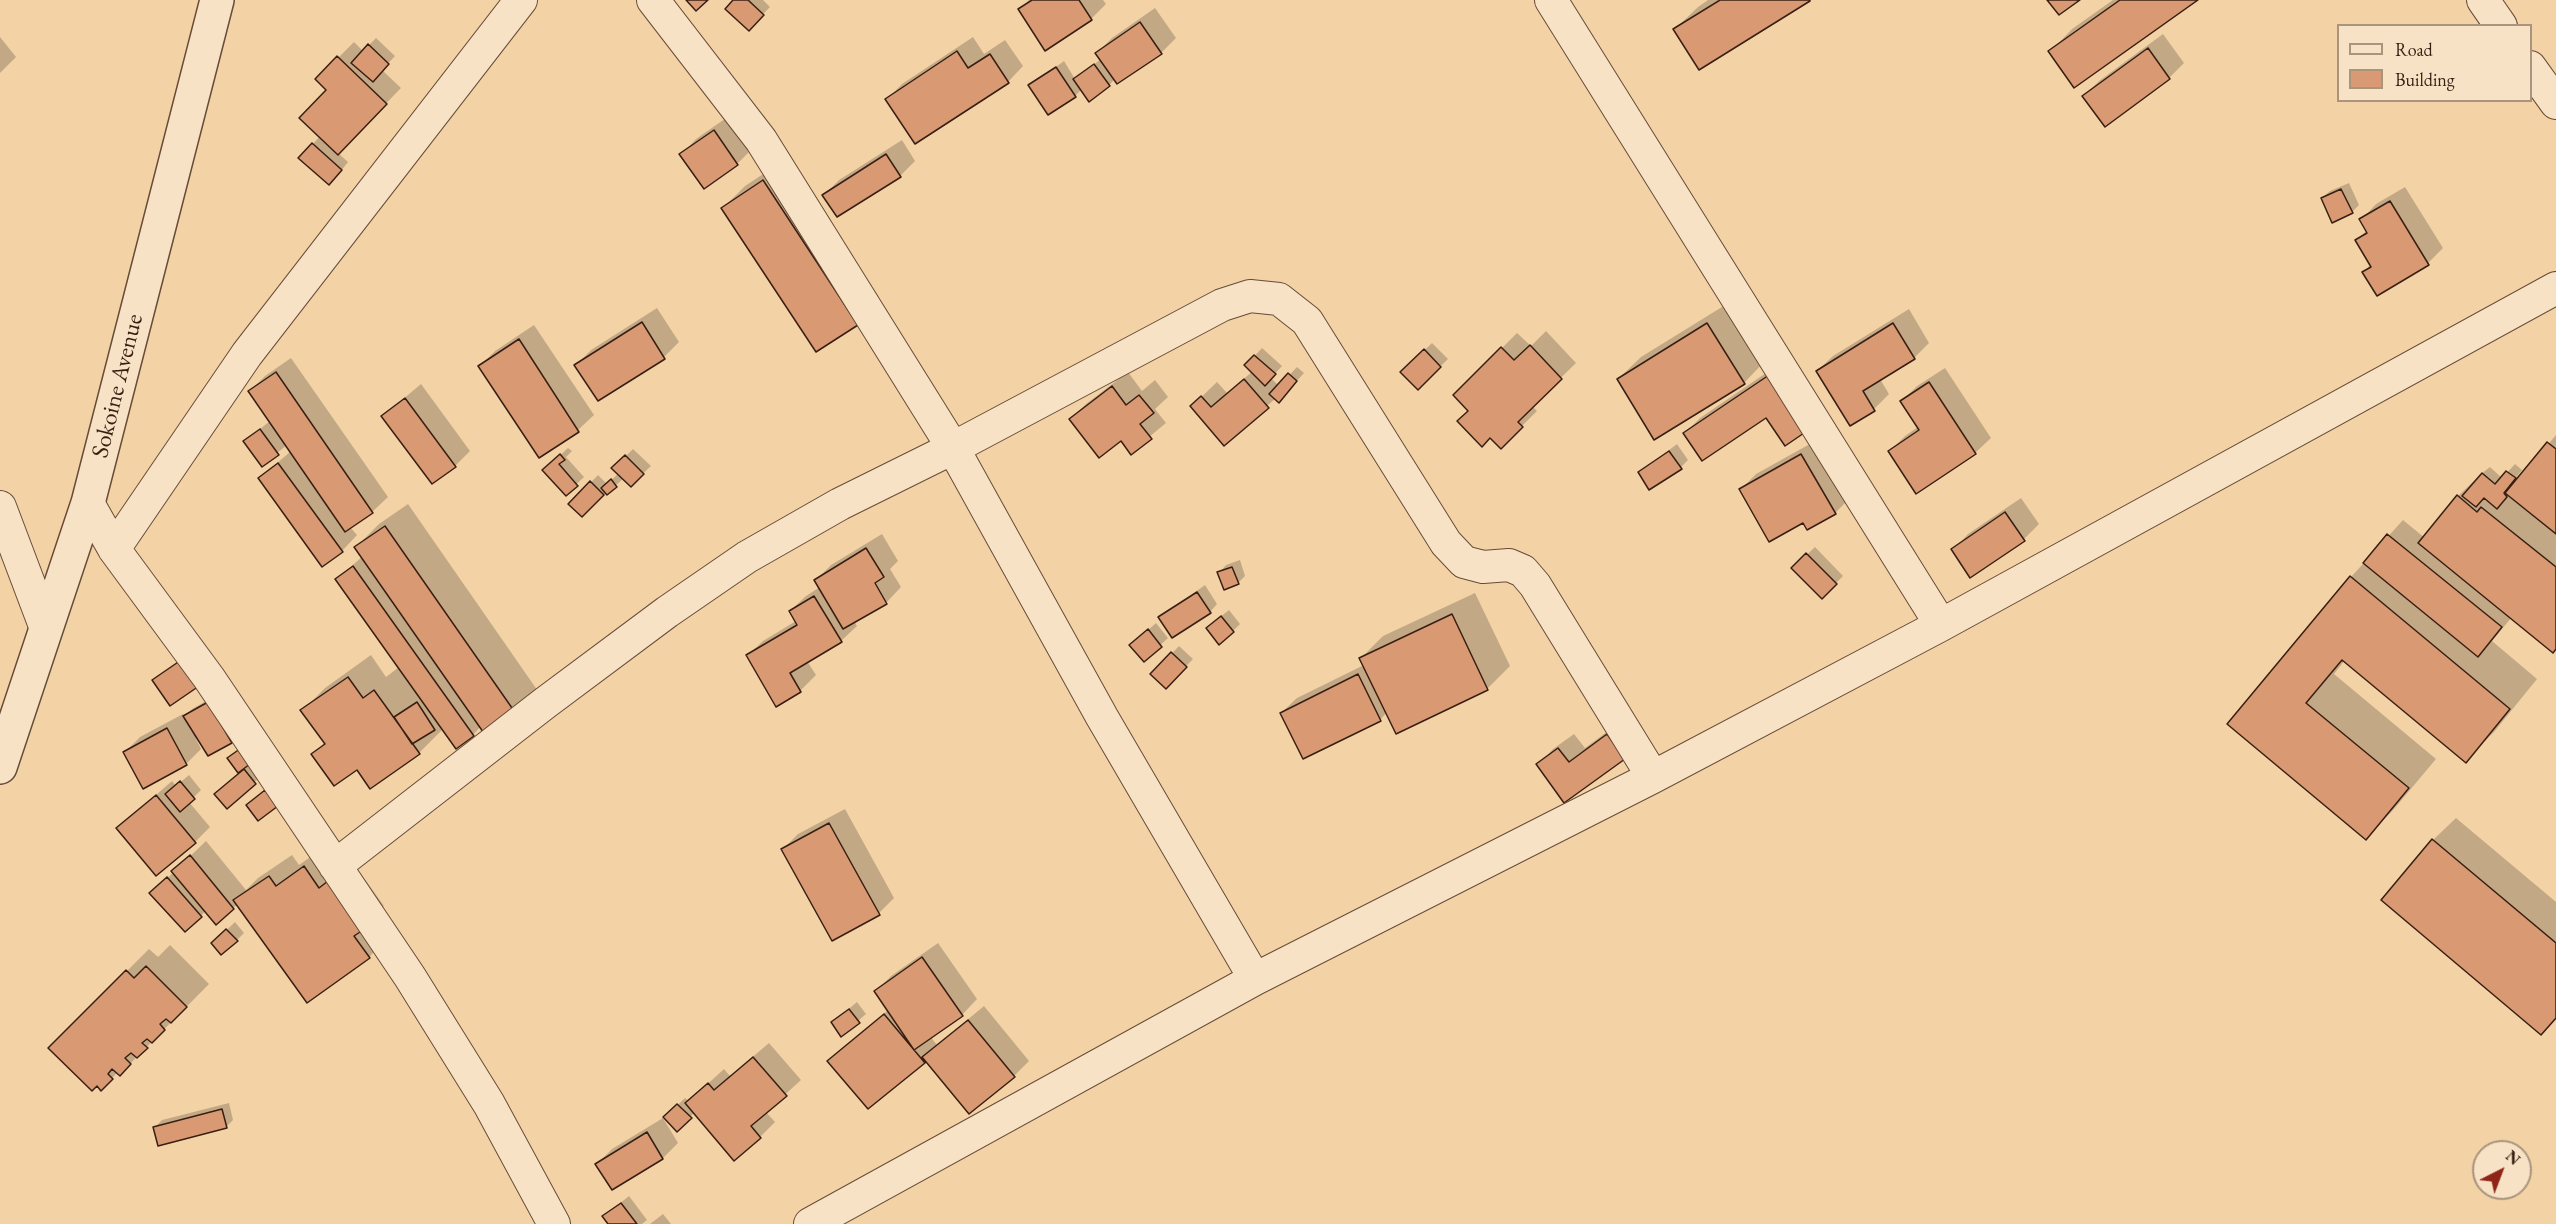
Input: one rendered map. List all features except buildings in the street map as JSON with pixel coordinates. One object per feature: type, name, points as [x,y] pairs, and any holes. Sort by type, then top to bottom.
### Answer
[{"type":"street","name":"Sokoine Avenue","points":[[0,767],[88,502],[217,0]]},
{"type":"street","points":[[114,549],[247,354],[520,0]]},
{"type":"street","points":[[653,0],[761,140],[953,448],[1102,717],[1255,979]]},
{"type":"street","points":[[1551,0],[1941,625]]},
{"type":"street","points":[[2483,0],[2500,24]]},
{"type":"street","points":[[2532,70],[2556,103]]},
{"type":"street","points":[[810,1224],[1255,979],[1653,777],[1941,625],[2556,288]]},
{"type":"street","points":[[335,866],[545,703],[667,612],[747,557],[840,504],[953,448],[1222,305],[1250,296],[1279,299],[1307,321],[1446,543],[1464,562],[1482,567],[1509,565],[1523,571],[1535,585],[1653,777]]},
{"type":"street","points":[[88,502],[114,549],[208,678],[410,977],[489,1104],[554,1224]]},
{"type":"street","points":[[0,507],[45,626]]}]
